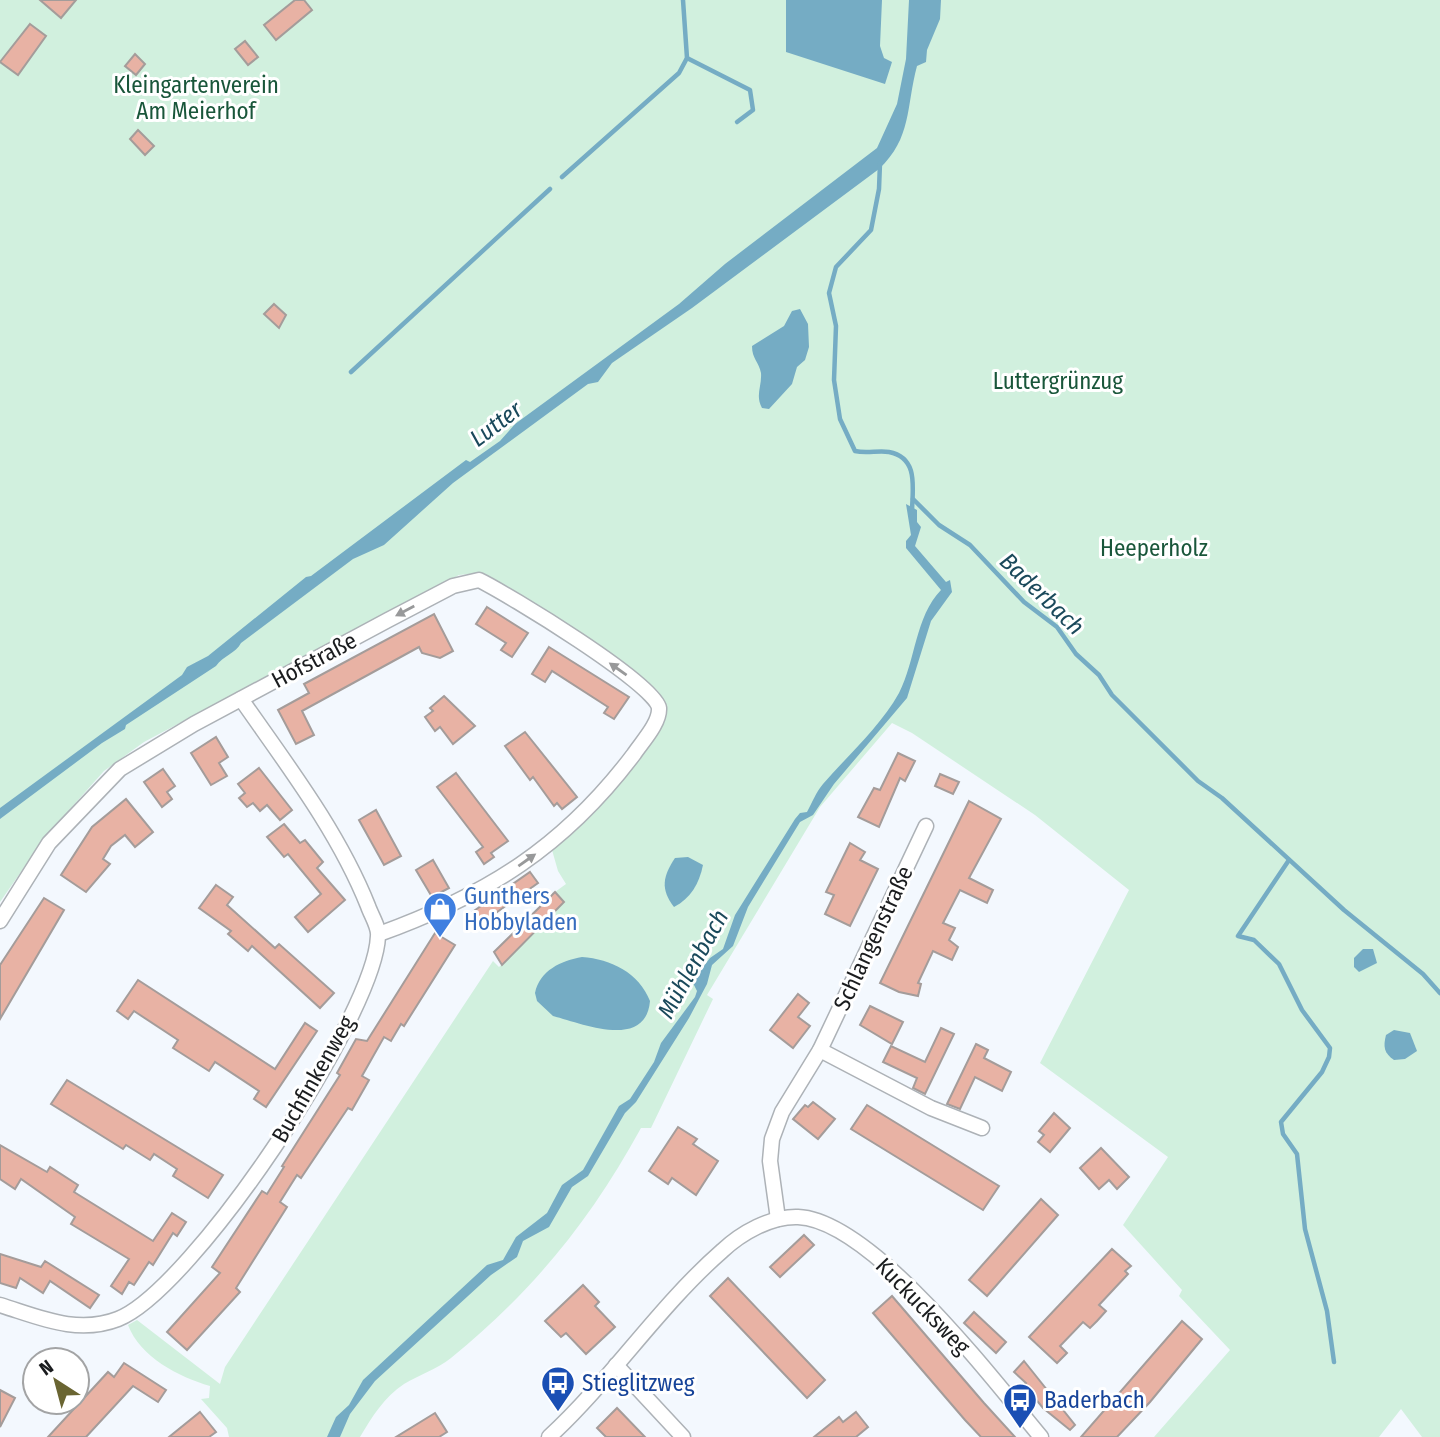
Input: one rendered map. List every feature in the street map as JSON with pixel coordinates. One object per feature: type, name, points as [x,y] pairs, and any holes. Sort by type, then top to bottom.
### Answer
[{"type":"street","name":"Hofstraße","points":[[0,921],[49,843],[120,769],[241,699],[453,586],[479,580],[565,632],[639,683],[655,698],[659,708],[657,718],[597,801],[531,858],[467,899],[379,934]]},
{"type":"street","points":[[241,699],[325,821],[358,881],[379,934]]},
{"type":"street","name":"Schlangenstraße","points":[[778,1219],[770,1161],[772,1139],[782,1112],[820,1050],[926,826]]},
{"type":"street","name":"Buchfinkenweg","points":[[0,1305],[67,1325],[96,1325],[120,1318],[160,1288],[236,1199],[339,1043],[362,991],[379,934]]},
{"type":"street","points":[[820,1050],[950,1117],[982,1128]]},
{"type":"street","name":"Kuckucksweg","points":[[778,1219],[796,1217],[818,1221],[846,1234],[868,1250],[952,1333],[1041,1437]]},
{"type":"street","points":[[548,1437],[721,1251],[749,1232],[778,1219]]},
{"type":"street","points":[[616,1365],[683,1437]]},
{"type":"green space","name":"Luttergrünzug","points":[[0,0],[1440,0],[1440,1437],[1422,1437],[1401,1409],[1379,1437],[1154,1437],[1230,1350],[1179,1296],[1182,1290],[1123,1225],[1168,1157],[1040,1063],[1129,890],[1035,815],[912,733],[892,723],[820,807],[707,995],[713,999],[651,1128],[641,1128],[622,1162],[580,1224],[534,1280],[481,1333],[451,1358],[404,1384],[390,1395],[360,1437],[229,1437],[227,1428],[201,1399],[209,1398],[210,1386],[174,1371],[151,1356],[128,1325],[137,1320],[220,1384],[225,1367],[493,961],[499,967],[564,902],[555,892],[566,884],[558,871],[552,850],[585,819],[663,705],[658,691],[636,673],[487,577],[479,573],[459,575],[144,742],[104,771],[46,836],[0,902]]},
{"type":"water","points":[[786,0],[882,0],[880,46],[884,58],[892,62],[885,84],[786,52]]},
{"type":"water","points":[[909,0],[941,0],[940,19],[927,50],[926,62],[917,66],[903,134],[890,157],[879,169],[692,308],[612,363],[598,382],[588,384],[453,483],[384,545],[353,559],[241,643],[216,666],[126,725],[125,729],[0,819],[0,808],[182,675],[187,667],[208,656],[306,577],[311,576],[466,460],[470,462],[500,441],[515,424],[679,304],[725,264],[877,148],[897,104],[906,59]]},
{"type":"water","points":[[800,309],[808,324],[809,347],[805,360],[797,367],[792,384],[769,409],[762,408],[759,395],[761,373],[752,346],[784,326],[792,311]]},
{"type":"water","points":[[906,504],[917,510],[917,522],[921,527],[915,546],[946,582],[950,580],[952,592],[931,621],[907,698],[834,784],[813,815],[800,822],[748,907],[733,946],[712,965],[707,984],[689,1018],[636,1102],[625,1113],[588,1176],[572,1187],[549,1227],[523,1241],[517,1257],[491,1275],[375,1381],[350,1414],[340,1437],[327,1437],[336,1417],[349,1405],[363,1380],[487,1265],[503,1260],[516,1237],[547,1213],[562,1185],[583,1170],[619,1106],[630,1099],[654,1062],[661,1043],[695,997],[697,991],[692,981],[710,958],[723,949],[735,915],[795,819],[800,813],[807,812],[821,787],[873,729],[899,693],[926,613],[941,590],[906,548],[906,541],[911,535]]},
{"type":"water","points":[[688,857],[703,865],[690,895],[674,907],[665,888],[666,877],[675,858]]},
{"type":"water","points":[[1363,949],[1373,949],[1377,963],[1359,972],[1354,967],[1354,958]]},
{"type":"water","points":[[582,957],[613,964],[639,983],[650,1001],[646,1016],[637,1025],[625,1029],[596,1028],[553,1016],[537,1001],[535,993],[541,978],[559,964]]},
{"type":"water","points":[[1394,1030],[1410,1033],[1417,1051],[1405,1059],[1394,1060],[1386,1052],[1385,1043],[1386,1035]]},
{"type":"building","points":[[40,0],[76,0],[61,18]]},
{"type":"building","points":[[295,0],[304,0],[312,10],[276,40],[264,25]]},
{"type":"building","points":[[30,24],[46,36],[18,75],[0,62]]},
{"type":"building","points":[[245,41],[258,57],[248,65],[235,49]]},
{"type":"building","points":[[135,54],[145,64],[136,75],[125,66]]},
{"type":"building","points":[[138,130],[154,146],[145,155],[130,139]]},
{"type":"building","points":[[274,304],[286,315],[279,328],[264,314]]},
{"type":"building","points":[[487,607],[528,633],[512,657],[501,650],[506,643],[476,624]]},
{"type":"building","points":[[434,614],[453,651],[440,658],[422,653],[419,647],[302,711],[314,735],[296,744],[278,710],[309,693],[304,684]]},
{"type":"building","points":[[549,647],[629,697],[614,719],[604,713],[608,707],[552,671],[545,682],[532,674]]},
{"type":"building","points":[[444,696],[475,726],[453,744],[440,727],[435,731],[425,717],[433,711],[430,708]]},
{"type":"building","points":[[525,732],[577,797],[562,809],[557,803],[554,806],[533,777],[530,780],[505,746]]},
{"type":"building","points":[[216,737],[228,757],[219,763],[227,776],[211,785],[191,753]]},
{"type":"building","points":[[898,753],[915,761],[905,781],[900,778],[879,827],[858,817],[874,788],[880,790]]},
{"type":"building","points":[[259,768],[292,810],[280,820],[267,805],[260,811],[253,803],[247,807],[239,798],[245,793],[238,784]]},
{"type":"building","points":[[163,769],[175,786],[167,792],[172,799],[162,807],[144,782]]},
{"type":"building","points":[[456,773],[508,841],[491,853],[494,857],[484,864],[476,852],[483,847],[437,787]]},
{"type":"building","points":[[940,774],[959,782],[953,794],[935,786]]},
{"type":"building","points":[[126,799],[153,832],[135,847],[125,835],[111,846],[103,859],[110,864],[86,892],[61,875],[92,827]]},
{"type":"building","points":[[969,801],[1001,819],[969,878],[993,890],[987,903],[960,890],[943,923],[955,928],[949,940],[958,947],[952,960],[933,951],[918,983],[921,984],[918,996],[899,992],[880,983]]},
{"type":"building","points":[[376,810],[401,856],[384,865],[359,820]]},
{"type":"building","points":[[284,824],[300,843],[305,840],[323,862],[317,868],[345,900],[308,932],[295,917],[321,894],[288,854],[284,857],[267,837]]},
{"type":"building","points":[[850,843],[865,852],[860,860],[878,869],[850,926],[825,914],[834,895],[826,892]]},
{"type":"building","points":[[433,860],[449,888],[432,897],[416,870]]},
{"type":"building","points":[[530,872],[538,883],[476,927],[468,915]]},
{"type":"building","points":[[216,885],[233,897],[227,905],[275,948],[279,944],[334,993],[320,1008],[252,946],[248,951],[228,934],[231,931],[199,908]]},
{"type":"building","points":[[555,892],[564,902],[502,965],[494,952]]},
{"type":"building","points":[[44,898],[64,910],[0,1019],[0,965]]},
{"type":"building","points":[[435,933],[455,945],[404,1026],[401,1024],[391,1041],[384,1037],[362,1076],[369,1080],[352,1110],[348,1108],[301,1178],[297,1175],[280,1202],[287,1207],[236,1288],[240,1292],[187,1350],[167,1332],[220,1273],[212,1267],[262,1191],[267,1194],[340,1075],[337,1073],[356,1039],[367,1041]]},
{"type":"building","points":[[138,980],[275,1069],[305,1023],[317,1031],[266,1107],[254,1099],[259,1091],[215,1062],[209,1071],[173,1048],[178,1040],[134,1011],[128,1019],[117,1011]]},
{"type":"building","points":[[798,994],[809,1003],[798,1017],[810,1026],[793,1048],[770,1030]]},
{"type":"building","points":[[870,1006],[903,1022],[892,1044],[860,1025]]},
{"type":"building","points":[[941,1028],[954,1034],[925,1094],[913,1088],[917,1078],[883,1062],[891,1046],[925,1062]]},
{"type":"building","points":[[976,1044],[988,1050],[984,1058],[1011,1072],[1002,1091],[975,1077],[960,1109],[947,1104]]},
{"type":"building","points":[[67,1080],[223,1175],[208,1198],[173,1176],[177,1169],[154,1154],[150,1160],[126,1145],[123,1149],[51,1104]]},
{"type":"building","points":[[813,1102],[835,1119],[818,1139],[793,1119],[805,1105],[808,1107]]},
{"type":"building","points":[[867,1105],[999,1186],[983,1210],[851,1129]]},
{"type":"building","points":[[1054,1113],[1070,1128],[1050,1152],[1038,1142],[1044,1135],[1039,1131]]},
{"type":"building","points":[[678,1127],[697,1139],[693,1144],[718,1161],[696,1195],[672,1178],[668,1184],[649,1171]]},
{"type":"building","points":[[0,1145],[47,1172],[50,1167],[78,1185],[74,1192],[153,1241],[172,1213],[186,1222],[177,1236],[173,1233],[153,1265],[149,1262],[134,1285],[129,1282],[122,1294],[111,1286],[129,1259],[71,1224],[75,1217],[21,1179],[15,1189],[0,1179]]},
{"type":"building","points":[[1101,1148],[1129,1177],[1117,1189],[1109,1180],[1099,1189],[1080,1168]]},
{"type":"building","points":[[1041,1199],[1058,1215],[987,1296],[969,1280]]},
{"type":"building","points":[[804,1235],[814,1245],[780,1277],[770,1267]]},
{"type":"building","points":[[1112,1249],[1131,1266],[1125,1271],[1128,1274],[1099,1305],[1106,1311],[1097,1321],[1090,1328],[1083,1322],[1060,1346],[1067,1353],[1057,1363],[1029,1337]]},
{"type":"building","points":[[0,1254],[41,1267],[45,1261],[99,1295],[90,1308],[50,1281],[43,1293],[20,1278],[16,1288],[0,1283]]},
{"type":"building","points":[[728,1278],[825,1380],[807,1398],[710,1296]]},
{"type":"building","points":[[583,1285],[599,1302],[595,1306],[615,1327],[586,1354],[566,1333],[561,1337],[545,1321]]},
{"type":"building","points":[[892,1296],[1015,1437],[981,1437],[965,1420],[873,1313]]},
{"type":"building","points":[[974,1312],[1006,1342],[996,1353],[964,1323]]},
{"type":"building","points":[[1182,1321],[1202,1339],[1150,1402],[1117,1437],[1081,1437]]},
{"type":"building","points":[[1024,1361],[1075,1425],[1070,1430],[1043,1408],[1024,1385],[1026,1383],[1014,1372]]},
{"type":"building","points":[[124,1363],[166,1390],[158,1402],[133,1386],[86,1437],[48,1437],[67,1416],[91,1416],[91,1390],[108,1372],[114,1377]]},
{"type":"building","points":[[0,1390],[15,1398],[0,1427]]},
{"type":"building","points":[[617,1408],[645,1437],[606,1437],[597,1428]]},
{"type":"building","points":[[200,1412],[216,1432],[209,1437],[169,1437]]},
{"type":"building","points":[[856,1412],[868,1427],[856,1437],[814,1437],[839,1417],[843,1422]]},
{"type":"building","points":[[435,1413],[447,1432],[439,1437],[396,1437]]},
{"type":"waterway","points":[[562,177],[679,73],[687,58],[683,0]]},
{"type":"waterway","points":[[687,58],[750,90],[753,110],[737,122]]},
{"type":"waterway","name":"Baderbach","points":[[880,163],[879,189],[871,230],[836,267],[829,293],[836,326],[834,380],[840,419],[855,451],[889,452],[906,461],[912,476],[912,513]]},
{"type":"waterway","points":[[351,372],[550,189]]},
{"type":"waterway","name":"Baderbach","points":[[913,499],[939,525],[970,545],[1024,602],[1057,627],[1076,654],[1099,675],[1112,695],[1198,781],[1222,798],[1344,910],[1423,974],[1440,993]]},
{"type":"waterway","points":[[1289,860],[1238,936],[1254,940],[1279,964],[1302,1010],[1330,1048],[1322,1072],[1281,1122],[1283,1134],[1297,1154],[1305,1229],[1327,1311],[1334,1362]]},
{"type":"place","name":"Gunthers Hobbyladen","points":[[440,939]]},
{"type":"place","name":"Stieglitzweg","points":[[558,1413]]},
{"type":"place","name":"Baderbach","points":[[1020,1430]]},
{"type":"park label","name":"Kleingartenverein Am Meierhof","points":[[196,98]]},
{"type":"park label","name":"Heeperholz","points":[[1154,548]]},
{"type":"water label","name":"Lutter","points":[[496,424]]},
{"type":"water label","name":"Mühlenbach","points":[[693,964]]}]
